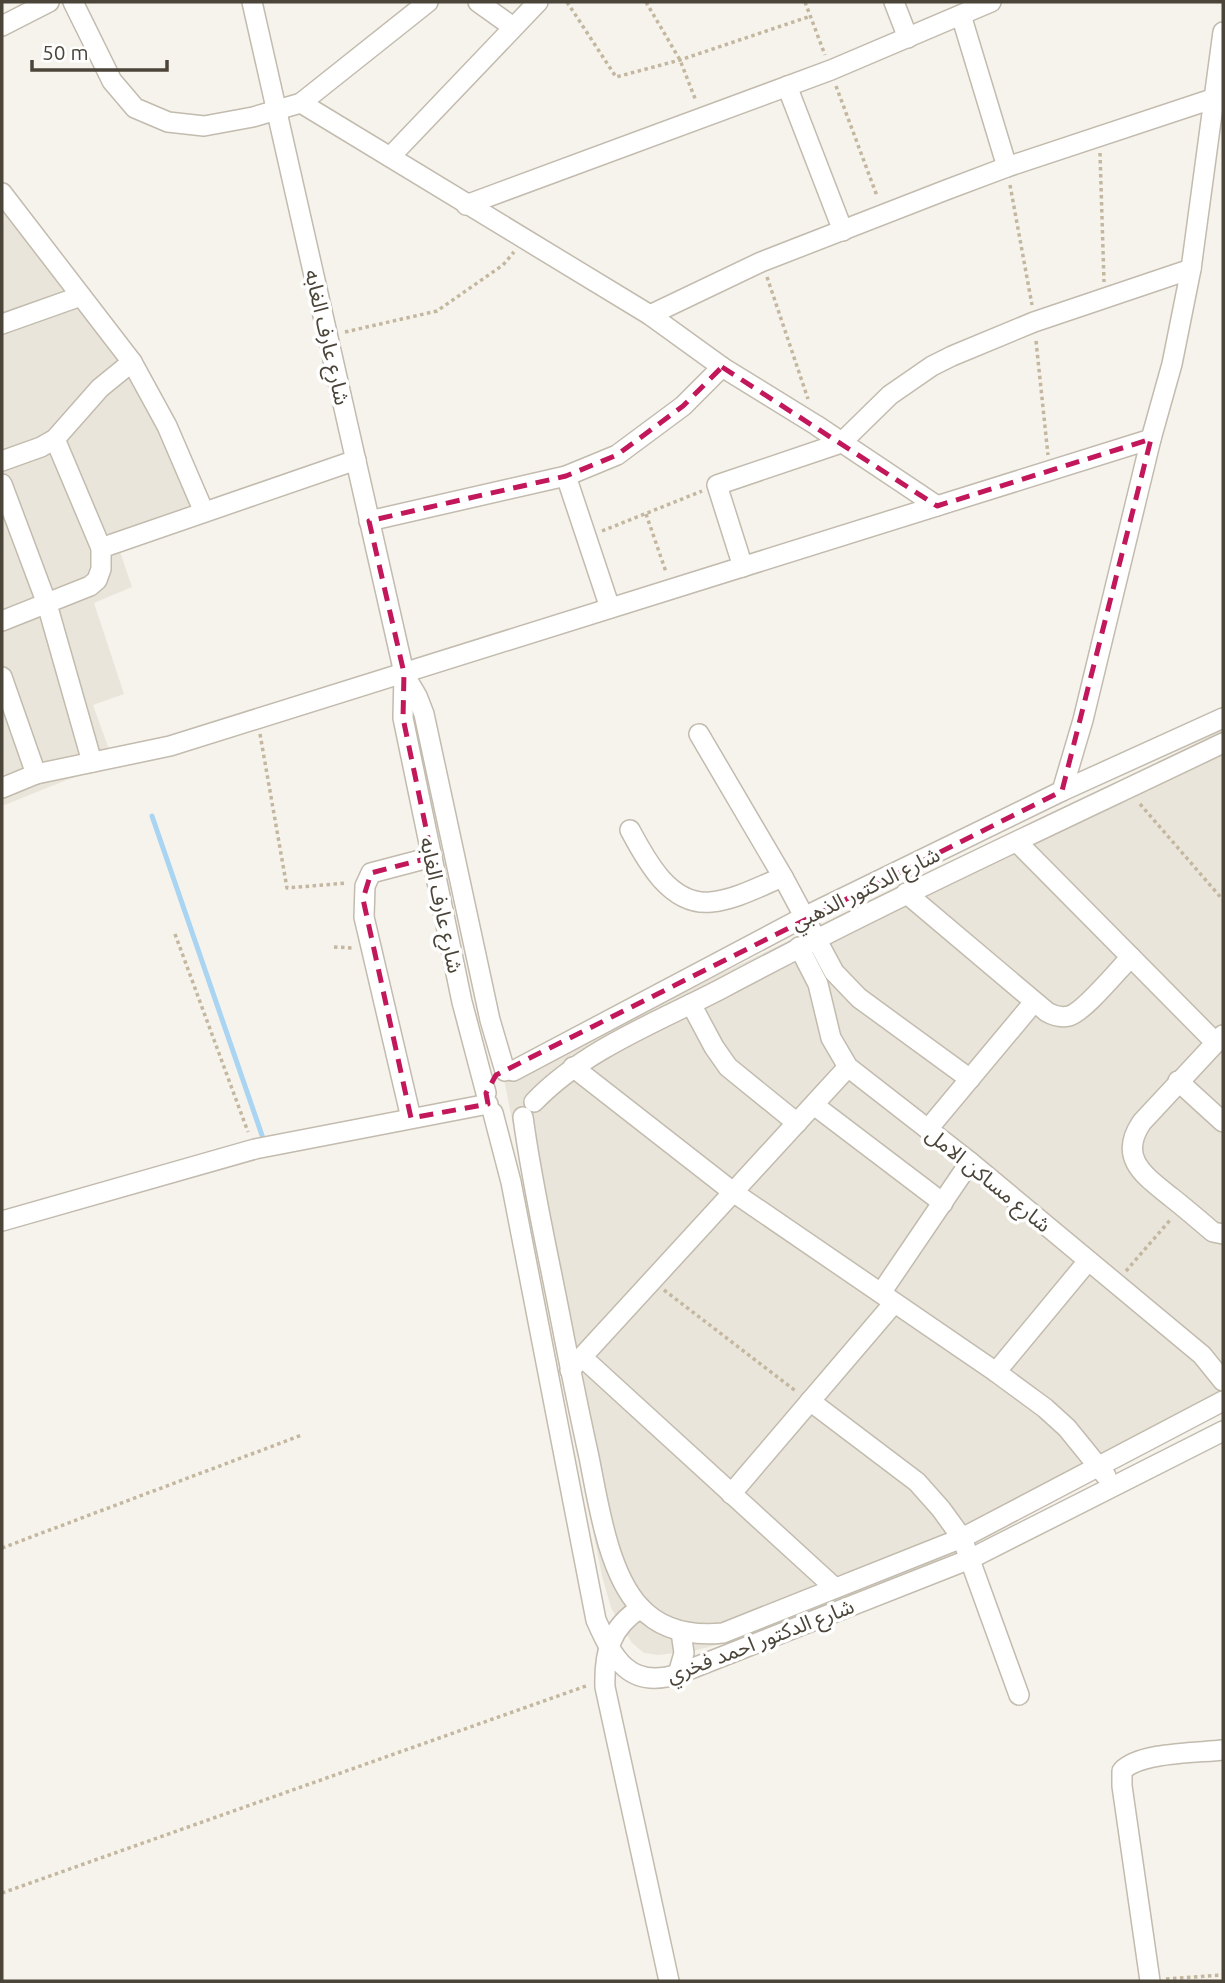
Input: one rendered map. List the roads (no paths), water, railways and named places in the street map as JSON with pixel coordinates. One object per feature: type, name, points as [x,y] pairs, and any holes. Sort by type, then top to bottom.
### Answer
[{"type":"street","points":[[2,26],[50,2]]},
{"type":"street","points":[[73,2],[112,81],[135,108],[168,122],[204,126],[277,111],[301,103],[428,2]]},
{"type":"street","name":"شارع عارف الغابه","points":[[252,2],[404,673],[403,718],[462,1002],[489,1103]]},
{"type":"street","points":[[478,2],[513,27]]},
{"type":"street","points":[[390,157],[538,2]]},
{"type":"street","points":[[894,2],[908,38]]},
{"type":"street","points":[[466,205],[831,70],[991,2]]},
{"type":"street","points":[[961,15],[1007,167]]},
{"type":"street","points":[[1062,791],[1083,720],[1151,439],[1172,364],[1191,269],[1223,32]]},
{"type":"street","points":[[787,86],[844,230]]},
{"type":"street","points":[[650,315],[761,262],[1007,167],[1214,98]]},
{"type":"street","points":[[301,103],[650,315],[722,367],[816,425],[937,506]]},
{"type":"street","points":[[2,193],[132,362],[167,426],[204,512]]},
{"type":"street","points":[[743,567],[717,485],[841,443],[890,395],[932,366],[1034,322],[1191,269]]},
{"type":"street","points":[[2,324],[81,296]]},
{"type":"street","points":[[2,461],[55,439],[100,388],[132,362]]},
{"type":"street","points":[[369,521],[566,476],[617,456],[683,406],[722,367]]},
{"type":"street","points":[[2,621],[82,590],[97,580],[101,569],[101,548],[55,439]]},
{"type":"street","points":[[2,788],[36,774],[170,746],[1151,439]]},
{"type":"street","points":[[101,548],[356,460]]},
{"type":"street","points":[[566,476],[610,608]]},
{"type":"street","points":[[2,484],[47,604],[92,762]]},
{"type":"street","name":"شارع عارف الغابه","points":[[404,673],[424,714],[490,1020],[509,1071]]},
{"type":"street","points":[[2,677],[36,774]]},
{"type":"street","name":"شارع الدكتور الذهبي","points":[[509,1071],[804,917],[1062,791],[1223,718]]},
{"type":"street","points":[[699,734],[804,917],[807,943],[845,986],[970,1079]]},
{"type":"street","name":"شارع الدكتور الذهبي","points":[[528,1110],[573,1067],[691,1004],[906,893],[1223,743]]},
{"type":"street","points":[[630,830],[653,870],[665,884],[689,899],[700,902],[725,899],[783,877]]},
{"type":"street","points":[[1017,842],[1131,957],[1219,1038],[1135,1132],[1132,1154],[1143,1174],[1213,1232],[1223,1234]]},
{"type":"street","points":[[411,1118],[370,949],[363,899],[366,881],[371,873],[432,857]]},
{"type":"street","points":[[906,893],[1046,1012],[1058,1017],[1070,1016],[1081,1009],[1131,957]]},
{"type":"street","name":"شارع مساكن الامل","points":[[807,943],[831,1038],[848,1067],[970,1162],[1202,1355],[1223,1381]]},
{"type":"street","points":[[928,1129],[1034,1002]]},
{"type":"street","points":[[691,1004],[728,1067],[797,1123]]},
{"type":"street","points":[[573,1067],[733,1192],[996,1372],[1060,1422],[1100,1466],[1113,1485]]},
{"type":"street","points":[[835,1588],[731,1494],[576,1364],[848,1067]]},
{"type":"street","points":[[509,1071],[528,1078],[535,1094],[528,1110],[513,1120],[502,1119],[489,1103],[489,1083],[496,1076],[509,1071]]},
{"type":"street","points":[[1178,1081],[1223,1122]]},
{"type":"street","points":[[2,1221],[255,1149],[489,1103]]},
{"type":"street","name":"شارع الدكتور احمد فخري","points":[[489,1103],[514,1195],[596,1620],[615,1659],[625,1669],[637,1675],[651,1679],[678,1674],[970,1559],[1223,1431]]},
{"type":"street","points":[[814,1105],[943,1203]]},
{"type":"street","name":"شارع الدكتور احمد فخري","points":[[528,1110],[608,1541],[628,1591],[641,1608],[659,1622],[681,1632],[702,1635],[723,1633],[962,1538],[1223,1401]]},
{"type":"street","points":[[731,1494],[810,1401],[888,1298],[970,1162]]},
{"type":"street","points":[[996,1372],[1088,1261]]},
{"type":"street","points":[[810,1401],[917,1482],[942,1509],[962,1538],[1019,1695]]},
{"type":"street","points":[[641,1608],[620,1625],[608,1647],[605,1679],[669,1981]]},
{"type":"street","points":[[678,1674],[684,1653],[681,1632]]},
{"type":"street","points":[[1150,1981],[1122,1771],[1127,1765],[1155,1757],[1223,1750]]},
{"type":"waterway","points":[[152,816],[265,1144]]}]
